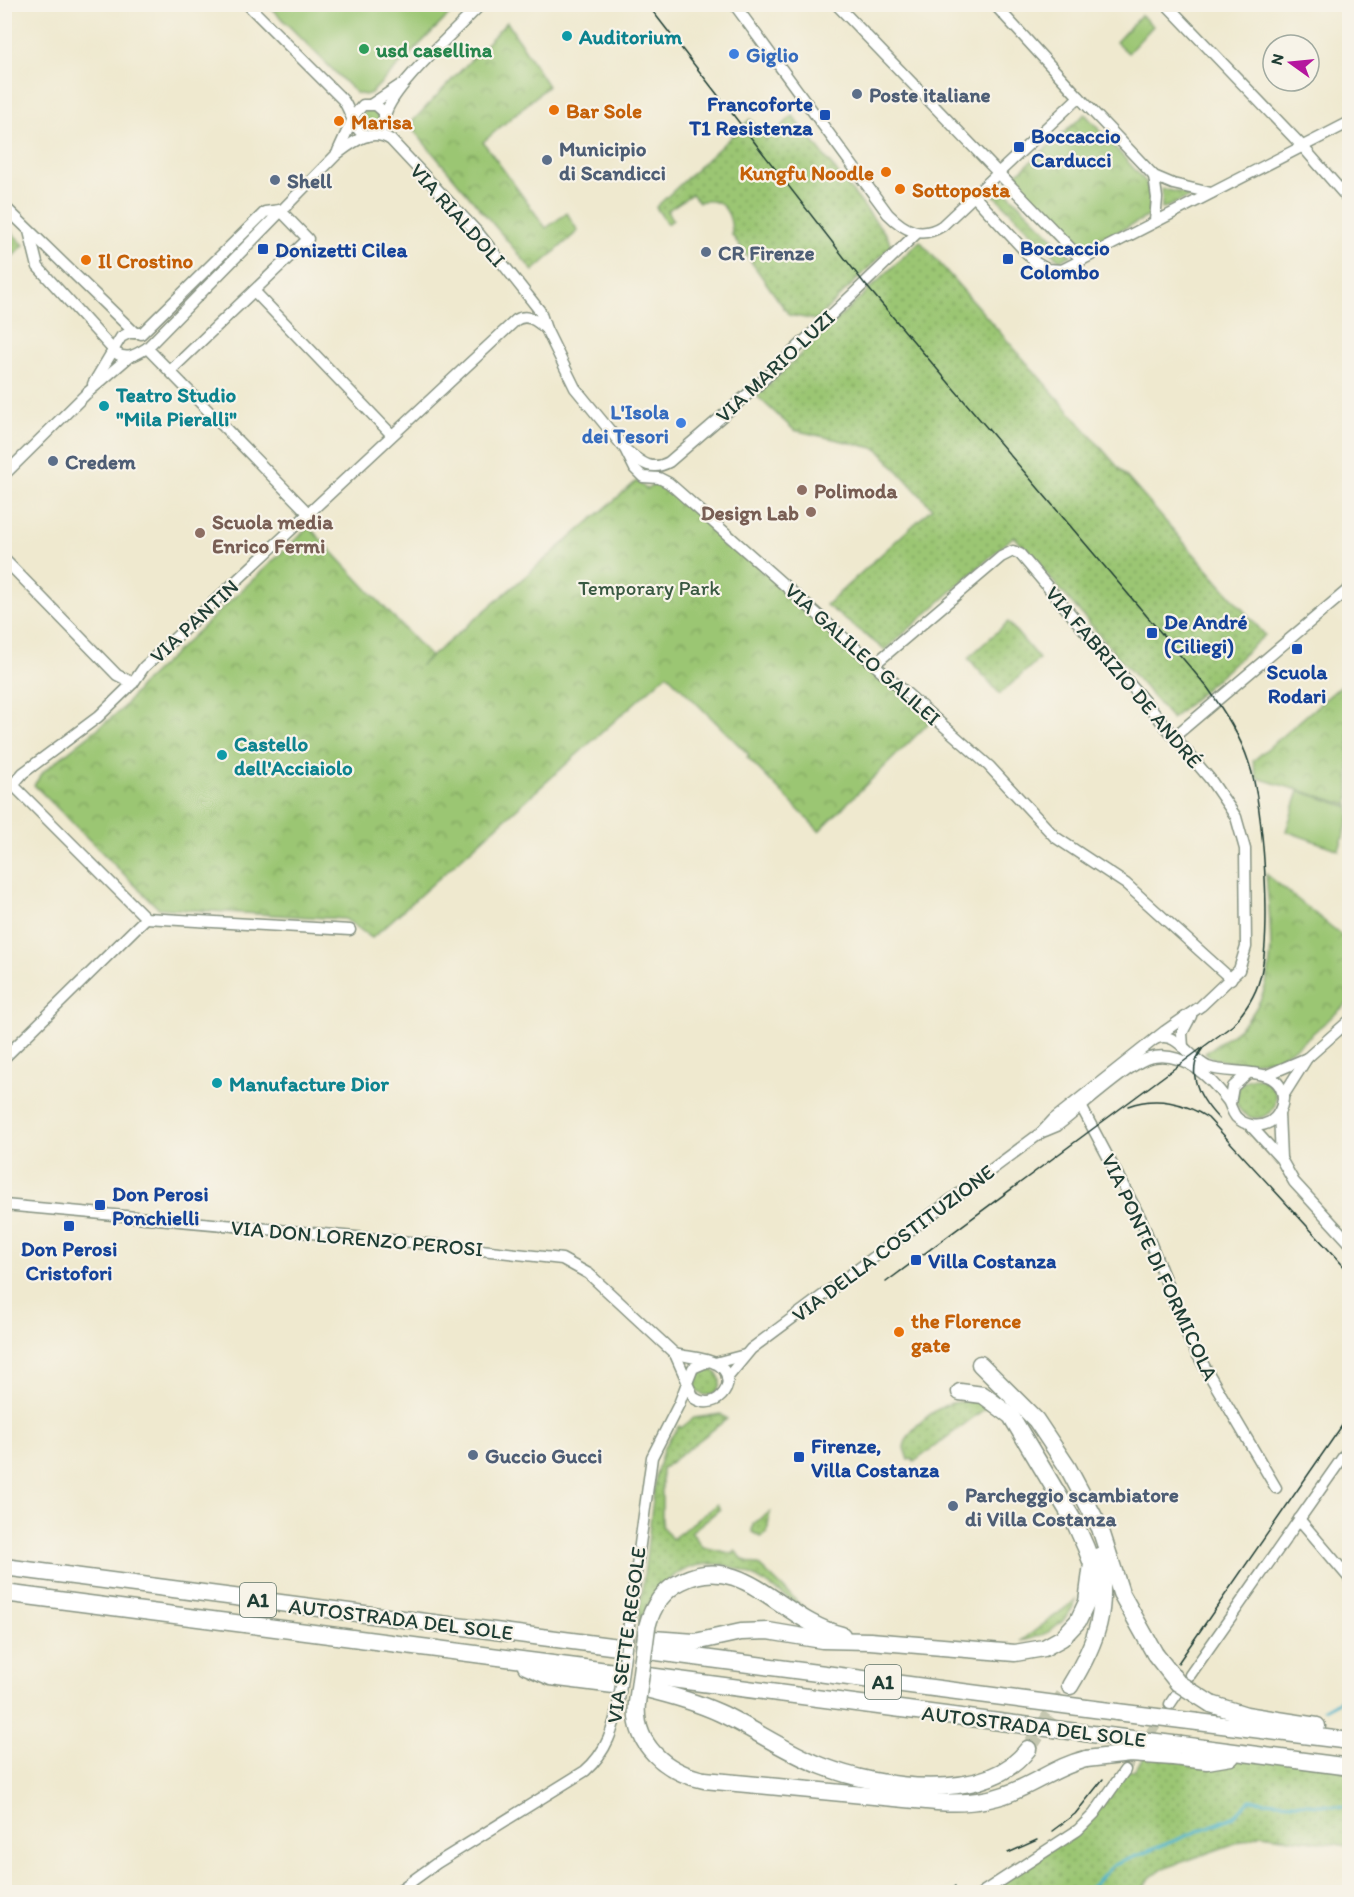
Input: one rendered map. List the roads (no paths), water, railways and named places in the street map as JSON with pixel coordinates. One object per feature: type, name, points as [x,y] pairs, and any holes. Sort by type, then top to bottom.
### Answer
[{"type":"highway","points":[[980,1364],[1036,1420],[1068,1468],[1100,1528],[1121,1593],[1155,1654],[1178,1683],[1212,1704],[1246,1715],[1350,1734]]},
{"type":"highway","points":[[649,1639],[695,1642],[756,1631],[822,1640],[870,1641],[1025,1652],[1044,1648],[1062,1638],[1071,1630],[1084,1609],[1092,1564],[1075,1523],[1011,1416],[983,1395],[960,1392]]},
{"type":"highway","points":[[1068,1468],[1095,1531],[1104,1593],[1095,1639],[1070,1686]]},
{"type":"highway","name":"AUTOSTRADA DEL SOLE","points":[[4,1568],[512,1633],[622,1636]]},
{"type":"highway","points":[[870,1641],[837,1634],[806,1622],[750,1583],[721,1572],[699,1574],[669,1589],[654,1608],[640,1730],[655,1755],[674,1770],[704,1780],[937,1802],[972,1803],[1011,1793],[1064,1765],[1086,1759],[1130,1754],[1177,1751],[1207,1761],[1250,1754],[1350,1767]]},
{"type":"highway","name":"AUTOSTRADA DEL SOLE","points":[[4,1593],[509,1658],[616,1686]]},
{"type":"highway","name":"AUTOSTRADA DEL SOLE","points":[[649,1639],[1117,1712],[1350,1741]]},
{"type":"highway","points":[[644,1690],[710,1708],[821,1766],[871,1780],[947,1787],[966,1785],[996,1775],[1028,1749]]},
{"type":"highway","name":"AUTOSTRADA DEL SOLE","points":[[644,1690],[1100,1735],[1177,1751]]},
{"type":"street","name":"VIA RIALDOLI","points":[[247,4],[343,100],[354,119],[357,130],[391,140],[467,219],[534,304]]},
{"type":"street","points":[[4,475],[87,393],[129,357],[148,346],[274,221],[280,210],[337,154],[353,142],[371,135],[384,126],[388,106],[410,77],[482,4]]},
{"type":"street","points":[[734,4],[888,214],[906,229],[917,233],[926,233],[942,226],[1079,97]]},
{"type":"street","points":[[836,4],[1082,260]]},
{"type":"street","points":[[994,4],[1154,176],[1173,184],[1211,192]]},
{"type":"street","points":[[1166,4],[1303,147],[1350,201]]},
{"type":"street","points":[[337,154],[360,107],[372,104],[410,77]]},
{"type":"street","points":[[372,104],[381,109],[385,116]]},
{"type":"street","points":[[974,196],[1039,266],[1062,270],[1350,122]]},
{"type":"street","points":[[1154,176],[1157,198],[1155,221]]},
{"type":"street","points":[[4,206],[138,333],[147,336],[148,346],[170,371],[309,514]]},
{"type":"street","points":[[170,371],[308,239],[280,210]]},
{"type":"street","points":[[87,393],[121,337],[138,333],[265,212],[280,210]]},
{"type":"street","points":[[29,231],[38,267],[121,356],[129,357]]},
{"type":"street","name":"VIA MARIO LUZI","points":[[625,449],[649,466],[659,466],[669,462],[755,388],[917,233]]},
{"type":"street","points":[[33,247],[49,247]]},
{"type":"street","points":[[254,291],[392,435]]},
{"type":"street","name":"VIA GALILEO GALILEI","points":[[534,304],[543,316],[546,329],[575,388],[625,449],[639,474],[667,481],[876,663],[989,766],[1055,837],[1126,884],[1231,980]]},
{"type":"street","name":"VIA PANTIN","points":[[4,795],[23,773],[98,717],[133,683],[144,667],[516,320],[522,317],[530,318],[546,329]]},
{"type":"street","name":"VIA FABRIZIO DE ANDRÉ","points":[[876,663],[994,562],[1014,551],[1022,556],[1175,736],[1229,804],[1242,835],[1246,874],[1246,947],[1243,962],[1231,980]]},
{"type":"street","points":[[4,559],[117,675],[133,683]]},
{"type":"street","points":[[1175,736],[1348,592]]},
{"type":"street","points":[[4,776],[146,918],[350,930]]},
{"type":"street","points":[[4,1059],[146,918]]},
{"type":"street","name":"VIA DELLA COSTITUZIONE","points":[[727,1378],[745,1355],[1042,1132],[1054,1119],[1154,1040],[1195,1011],[1231,980]]},
{"type":"street","points":[[1183,1047],[1184,1027],[1195,1011]]},
{"type":"street","points":[[1281,1159],[1279,1113],[1283,1096],[1307,1058],[1350,1020]]},
{"type":"street","points":[[1154,1040],[1166,1036],[1183,1047],[1194,1059],[1208,1067],[1246,1074],[1267,1075],[1307,1058]]},
{"type":"street","name":"VIA DELLA COSTITUZIONE","points":[[1042,1132],[1058,1126],[1137,1063],[1157,1056],[1182,1060],[1208,1078],[1230,1104]]},
{"type":"street","points":[[1246,1074],[1233,1087],[1230,1104],[1238,1119],[1250,1125],[1281,1159],[1290,1177],[1350,1243]]},
{"type":"street","points":[[1267,1075],[1277,1082],[1283,1096]]},
{"type":"street","name":"VIA PONTE DI FORMICOLA","points":[[1082,1108],[1141,1219],[1190,1342],[1276,1488]]},
{"type":"street","points":[[1250,1125],[1265,1124],[1279,1113]]},
{"type":"street","name":"VIA DON LORENZO PEROSI","points":[[4,1205],[553,1257],[583,1270],[675,1354],[687,1382]]},
{"type":"street","name":"VIA DON LORENZO PEROSI","points":[[675,1354],[711,1363]]},
{"type":"street","name":"VIA DELLA COSTITUZIONE","points":[[711,1363],[745,1355]]},
{"type":"street","points":[[687,1382],[692,1396],[708,1403],[718,1399],[725,1393],[727,1378],[724,1370],[711,1363]]},
{"type":"street","name":"VIA SETTE REGOLE","points":[[397,1893],[436,1863],[585,1771],[605,1747],[613,1730],[622,1636],[652,1457],[679,1404],[694,1366],[711,1363]]},
{"type":"street","points":[[1190,1675],[1350,1447]]},
{"type":"street","points":[[1299,1519],[1350,1579]]},
{"type":"street","points":[[1170,1704],[1178,1692]]},
{"type":"street","points":[[983,1893],[1078,1830],[1094,1814],[1125,1770]]},
{"type":"waterway","points":[[1324,1709],[1350,1695]]},
{"type":"waterway","points":[[1086,1892],[1114,1865],[1233,1817],[1250,1800],[1350,1807]]},
{"type":"tunnel","points":[[620,1636],[652,1639]]},
{"type":"tunnel","points":[[1028,1749],[1070,1686]]},
{"type":"tunnel","points":[[1125,1770],[1170,1704]]},
{"type":"tram line","points":[[647,4],[864,283],[1207,687],[1241,743],[1249,763],[1259,809],[1265,870],[1264,958],[1258,985],[1242,1014],[1233,1025],[886,1282]]},
{"type":"tram line","points":[[1203,1048],[1197,1057],[1195,1067],[1197,1085],[1206,1103],[1219,1119]]},
{"type":"tram line","points":[[1128,1106],[1149,1101],[1170,1102],[1199,1112],[1208,1118],[1350,1273]]},
{"type":"tram line","points":[[1178,1663],[1350,1414]]},
{"type":"tram line","points":[[1052,1831],[1075,1814],[1103,1779]]},
{"type":"tram line","points":[[1008,1853],[1037,1840]]},
{"type":"tram line","points":[[948,1892],[955,1886]]},
{"type":"place","name":"Auditorium","points":[[567,36]]},
{"type":"place","name":"usd casellina","points":[[364,49]]},
{"type":"place","name":"Giglio","points":[[734,54]]},
{"type":"place","name":"Poste italiane","points":[[857,94]]},
{"type":"place","name":"Bar Sole","points":[[554,110]]},
{"type":"place","name":"Francoforte T1 Resistenza","points":[[825,115]]},
{"type":"place","name":"Marisa","points":[[339,121]]},
{"type":"place","name":"Boccaccio Carducci","points":[[1019,147]]},
{"type":"place","name":"Municipio di Scandicci","points":[[547,160]]},
{"type":"place","name":"Kungfu Noodle","points":[[886,172]]},
{"type":"place","name":"Shell","points":[[275,180]]},
{"type":"place","name":"Sottoposta","points":[[900,189]]},
{"type":"place","name":"Donizetti Cilea","points":[[263,249]]},
{"type":"place","name":"CR Firenze","points":[[706,252]]},
{"type":"place","name":"Boccaccio Colombo","points":[[1008,259]]},
{"type":"place","name":"Il Crostino","points":[[86,260]]},
{"type":"place","name":"Teatro Studio \"Mila Pieralli\"","points":[[104,406]]},
{"type":"place","name":"L'Isola dei Tesori","points":[[681,423]]},
{"type":"place","name":"Credem","points":[[53,461]]},
{"type":"place","name":"Polimoda","points":[[802,490]]},
{"type":"place","name":"Design Lab","points":[[811,512]]},
{"type":"place","name":"Scuola media Enrico Fermi","points":[[200,533]]},
{"type":"place","name":"De André (Ciliegi)","points":[[1152,633]]},
{"type":"place","name":"Scuola Rodari","points":[[1297,649]]},
{"type":"place","name":"Castello dell'Acciaiolo","points":[[222,755]]},
{"type":"place","name":"Manufacture Dior","points":[[217,1083]]},
{"type":"place","name":"Don Perosi Ponchielli","points":[[100,1205]]},
{"type":"place","name":"Don Perosi Cristofori","points":[[69,1226]]},
{"type":"place","name":"Villa Costanza","points":[[916,1260]]},
{"type":"place","name":"the Florence gate","points":[[899,1332]]},
{"type":"place","name":"Guccio Gucci","points":[[473,1455]]},
{"type":"place","name":"Firenze, Villa Costanza","points":[[799,1457]]},
{"type":"place","name":"Parcheggio scambiatore di Villa Costanza","points":[[953,1506]]},
{"type":"park label","name":"Temporary Park","points":[[649,587]]}]
